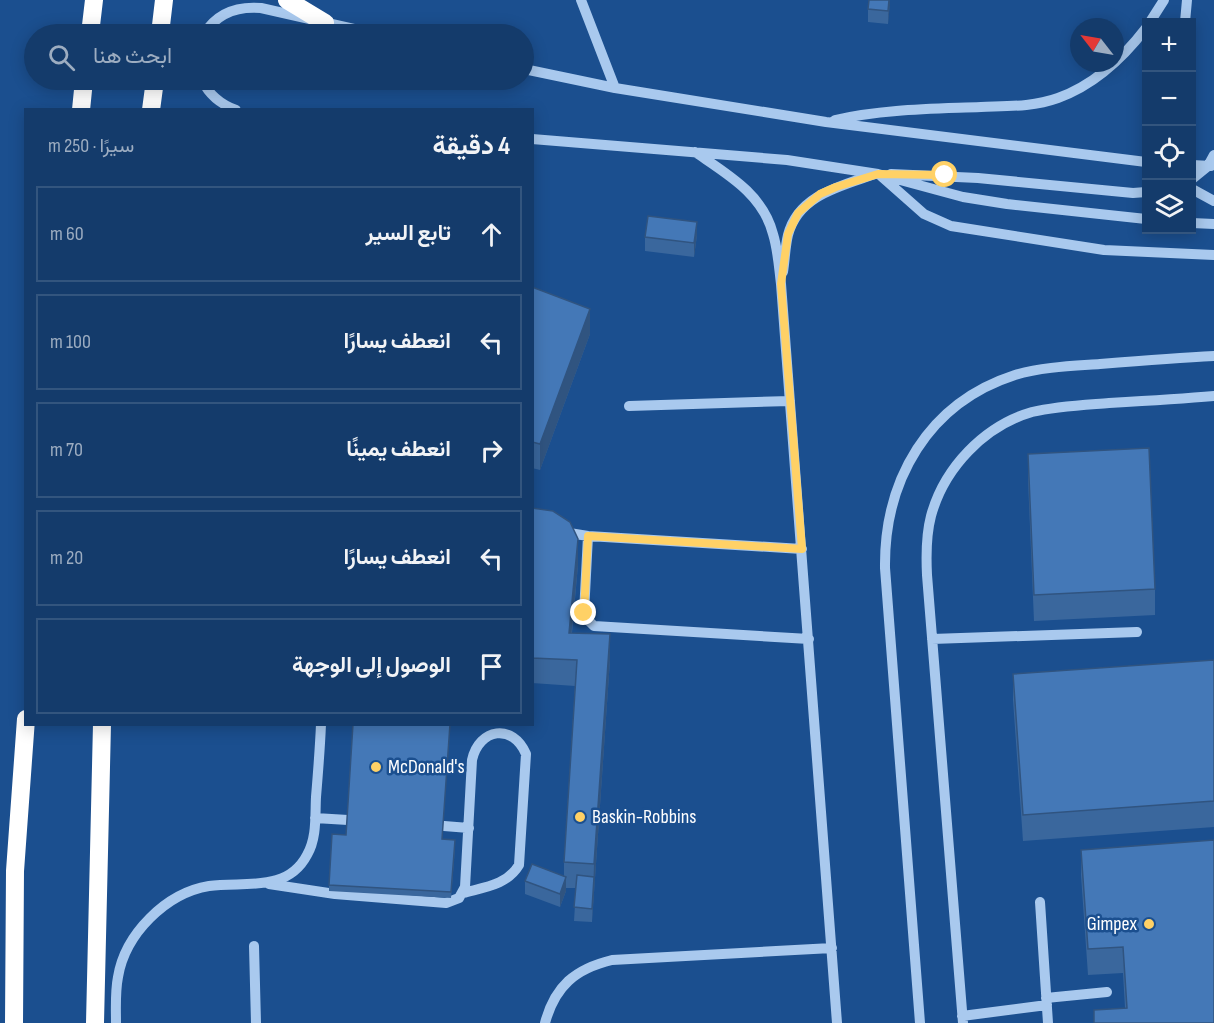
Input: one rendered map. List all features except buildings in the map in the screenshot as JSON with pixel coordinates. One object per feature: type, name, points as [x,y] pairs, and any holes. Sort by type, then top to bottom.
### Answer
[{"type":"highway","points":[[91,24],[94,0]]},
{"type":"highway","points":[[161,24],[165,0]]},
{"type":"highway","points":[[287,0],[325,23]]},
{"type":"highway","points":[[81,108],[83,90]]},
{"type":"highway","points":[[151,108],[154,90]]},
{"type":"highway","points":[[14,1023],[15,871],[25,726]]},
{"type":"highway","points":[[95,1023],[102,726]]},
{"type":"street","points":[[581,0],[615,88]]},
{"type":"street","points":[[1153,18],[1164,0]]},
{"type":"street","points":[[1185,18],[1187,0]]},
{"type":"street","points":[[213,24],[232,10],[246,7],[261,8],[330,24]]},
{"type":"street","points":[[826,122],[892,111],[1029,105],[1058,98],[1108,69],[1130,49],[1142,33]]},
{"type":"street","points":[[534,71],[615,88],[826,122],[1142,162]]},
{"type":"street","points":[[208,90],[221,103],[232,108]]},
{"type":"street","points":[[534,139],[787,160],[878,174],[985,201],[1142,219]]},
{"type":"street","points":[[695,152],[738,181],[762,208],[773,234],[781,284],[837,1023]]},
{"type":"street","points":[[1196,176],[1211,166],[1214,155]]},
{"type":"street","points":[[1196,165],[1211,166]]},
{"type":"street","points":[[878,174],[924,214],[951,226],[1104,250],[1214,255]]},
{"type":"street","points":[[781,284],[788,234],[798,213],[820,194],[878,174],[945,175],[1142,192]]},
{"type":"street","points":[[1196,192],[1214,201]]},
{"type":"street","points":[[1196,223],[1214,224]]},
{"type":"street","points":[[920,1023],[884,543],[894,494],[904,471],[932,429],[950,412],[992,384],[1015,375],[1039,369],[1214,356]]},
{"type":"street","points":[[1107,992],[1046,1001],[962,1020],[926,545],[931,515],[942,488],[958,462],[979,441],[1003,424],[1031,413],[1060,407],[1214,396]]},
{"type":"street","points":[[629,406],[790,401]]},
{"type":"street","points":[[555,531],[588,536],[802,549]]},
{"type":"street","points":[[588,536],[584,613],[594,626],[809,639]]},
{"type":"street","points":[[932,639],[1137,632]]},
{"type":"street","points":[[269,884],[291,874],[306,857],[314,838],[321,726]]},
{"type":"street","points":[[116,1023],[118,977],[124,956],[135,936],[149,919],[166,904],[186,893],[207,886],[269,884],[335,894],[446,903],[459,898],[465,887],[472,760],[475,749],[482,740],[491,735],[502,733],[513,736],[522,744],[526,754],[519,865],[505,881],[463,893]]},
{"type":"street","points":[[315,818],[348,820]]},
{"type":"street","points":[[444,826],[469,828]]},
{"type":"street","points":[[1040,902],[1048,1023]]},
{"type":"street","points":[[254,946],[256,1023]]},
{"type":"street","points":[[545,1023],[549,1007],[574,975],[602,962],[832,948]]},
{"type":"place","name":"McDonald's","points":[[376,767]]},
{"type":"place","name":"Baskin-Robbins","points":[[580,817]]},
{"type":"place","name":"Gimpex","points":[[1149,924]]},
{"type":"route","points":[[584,613],[588,536],[802,549],[781,284],[788,234],[798,213],[820,194],[836,187],[878,174],[945,175]]}]
